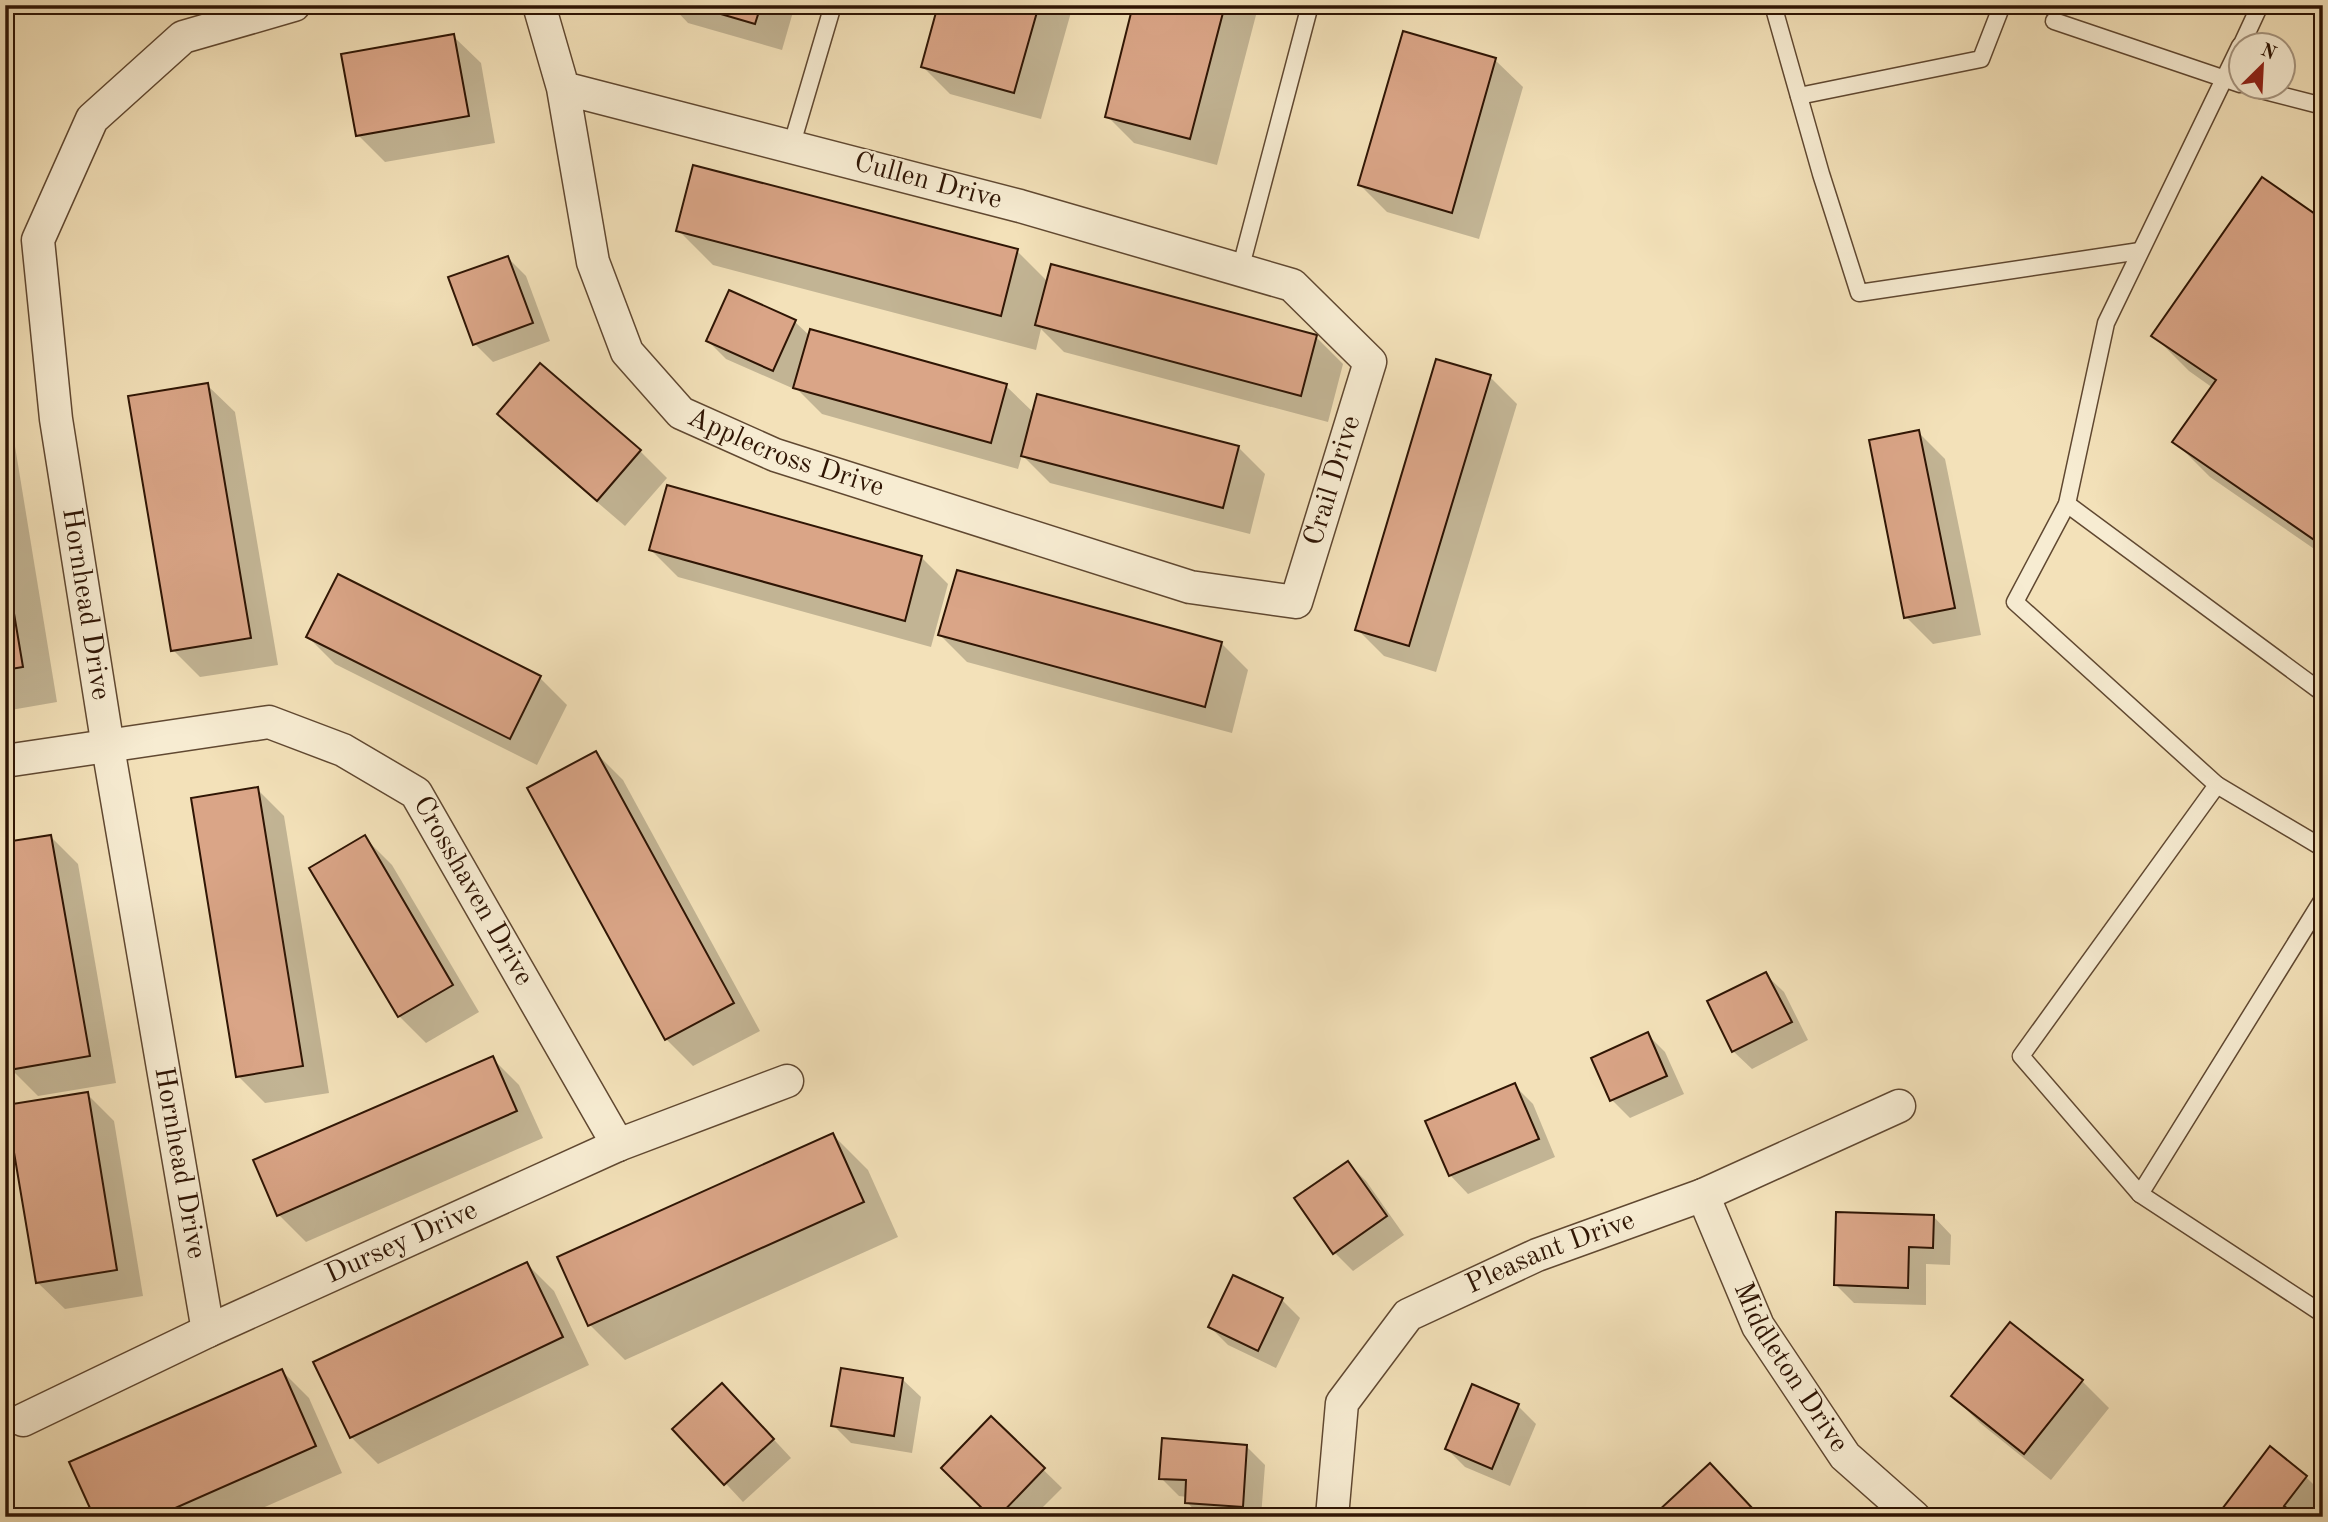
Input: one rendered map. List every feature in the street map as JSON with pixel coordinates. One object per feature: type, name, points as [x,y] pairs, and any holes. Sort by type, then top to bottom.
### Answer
[{"type":"street","name":"Hornhead Drive","points":[[208,1331],[108,747],[56,419],[38,240],[92,119],[183,37],[295,5]]},
{"type":"street","name":"Applecross Drive","points":[[539,5],[563,88],[593,262],[627,352],[681,413],[775,455],[1190,587]]},
{"type":"street","name":"Cullen Drive","points":[[563,88],[1020,206],[1292,285]]},
{"type":"street","name":"Crail Drive","points":[[1190,587],[1296,602],[1370,362],[1292,285]]},
{"type":"street","name":"Crosshaven Drive","points":[[5,761],[269,722],[343,750],[416,793],[618,1145]]},
{"type":"street","name":"Dursey Drive","points":[[23,1420],[208,1331],[618,1145],[787,1081]]},
{"type":"street","name":"Pleasant Drive","points":[[1332,1517],[1342,1403],[1408,1315],[1537,1255],[1703,1195],[1899,1106]]},
{"type":"street","name":"Middleton Drive","points":[[1703,1195],[1758,1326],[1845,1456],[1914,1517]]},
{"type":"lane","points":[[791,147],[832,5]]},
{"type":"lane","points":[[1240,270],[1310,5]]},
{"type":"lane","points":[[1773,5],[1821,174],[1859,293],[2140,251]]},
{"type":"lane","points":[[1799,96],[1981,59],[2002,5]]},
{"type":"lane","points":[[2247,32],[2260,5]]},
{"type":"lane","points":[[2054,21],[2224,80]]},
{"type":"lane","points":[[2226,76],[2106,323],[2067,504],[2015,602],[2217,785],[2323,848]]},
{"type":"lane","points":[[2296,99],[2323,106]]},
{"type":"lane","points":[[2067,504],[2323,693]]},
{"type":"lane","points":[[2217,785],[2021,1056],[2140,1194],[2323,1314]]},
{"type":"lane","points":[[2140,1194],[2323,898]]},
{"type":"building","points":[[690,5],[761,5],[755,24]]},
{"type":"building","points":[[938,5],[1039,5],[1014,93],[921,67]]},
{"type":"building","points":[[1133,5],[1225,5],[1190,139],[1105,117]]},
{"type":"building","points":[[1403,31],[1496,58],[1452,213],[1358,185]]},
{"type":"building","points":[[454,34],[469,116],[356,136],[341,54]]},
{"type":"building","points":[[693,165],[1018,249],[1001,316],[676,231]]},
{"type":"building","points":[[2262,177],[2323,217],[2323,546],[2172,442],[2216,380],[2151,336]]},
{"type":"building","points":[[508,256],[533,323],[473,345],[448,277]]},
{"type":"building","points":[[1051,264],[1317,335],[1301,396],[1035,325]]},
{"type":"building","points":[[729,290],[796,320],[773,371],[706,341]]},
{"type":"building","points":[[810,329],[1007,384],[991,443],[793,388]]},
{"type":"building","points":[[1436,359],[1491,375],[1409,646],[1355,630]]},
{"type":"building","points":[[540,363],[641,450],[597,501],[497,414]]},
{"type":"building","points":[[208,383],[251,638],[171,651],[128,396]]},
{"type":"building","points":[[1037,394],[1239,446],[1223,508],[1021,456]]},
{"type":"building","points":[[1919,430],[1955,608],[1904,618],[1869,440]]},
{"type":"building","points":[[667,485],[922,556],[905,621],[649,550]]},
{"type":"building","points":[[5,560],[23,667],[5,670]]},
{"type":"building","points":[[957,570],[1222,642],[1205,707],[938,635]]},
{"type":"building","points":[[338,574],[541,676],[510,739],[306,637]]},
{"type":"building","points":[[596,751],[734,1003],[665,1040],[527,788]]},
{"type":"building","points":[[258,787],[303,1066],[236,1077],[191,798]]},
{"type":"building","points":[[51,835],[90,1056],[9,1070],[5,1048],[5,842]]},
{"type":"building","points":[[365,835],[453,985],[398,1017],[309,868]]},
{"type":"building","points":[[1766,972],[1792,1022],[1732,1052],[1707,1001]]},
{"type":"building","points":[[1648,1032],[1667,1076],[1610,1101],[1591,1058]]},
{"type":"building","points":[[493,1056],[517,1111],[277,1216],[253,1160]]},
{"type":"building","points":[[1515,1083],[1539,1139],[1449,1176],[1425,1121]]},
{"type":"building","points":[[88,1092],[117,1270],[36,1283],[6,1105]]},
{"type":"building","points":[[833,1133],[864,1202],[588,1326],[557,1257]]},
{"type":"building","points":[[1348,1161],[1387,1216],[1333,1254],[1294,1198]]},
{"type":"building","points":[[1836,1212],[1934,1215],[1933,1248],[1909,1247],[1908,1288],[1834,1285]]},
{"type":"building","points":[[527,1262],[563,1337],[350,1438],[313,1362]]},
{"type":"building","points":[[1233,1275],[1283,1298],[1258,1351],[1208,1327]]},
{"type":"building","points":[[2010,1322],[2083,1380],[2024,1454],[1951,1396]]},
{"type":"building","points":[[841,1368],[903,1378],[894,1436],[831,1426]]},
{"type":"building","points":[[282,1369],[316,1446],[155,1517],[94,1517],[69,1462]]},
{"type":"building","points":[[722,1383],[774,1439],[724,1485],[672,1429]]},
{"type":"building","points":[[1472,1384],[1519,1404],[1492,1469],[1445,1449]]},
{"type":"building","points":[[991,1416],[1045,1468],[998,1517],[991,1517],[941,1468]]},
{"type":"building","points":[[1162,1438],[1247,1445],[1243,1507],[1185,1503],[1186,1480],[1159,1479]]},
{"type":"building","points":[[2270,1446],[2307,1476],[2284,1506],[2298,1517],[2216,1517]]},
{"type":"building","points":[[1710,1463],[1754,1510],[1746,1517],[1661,1517],[1657,1512]]}]
